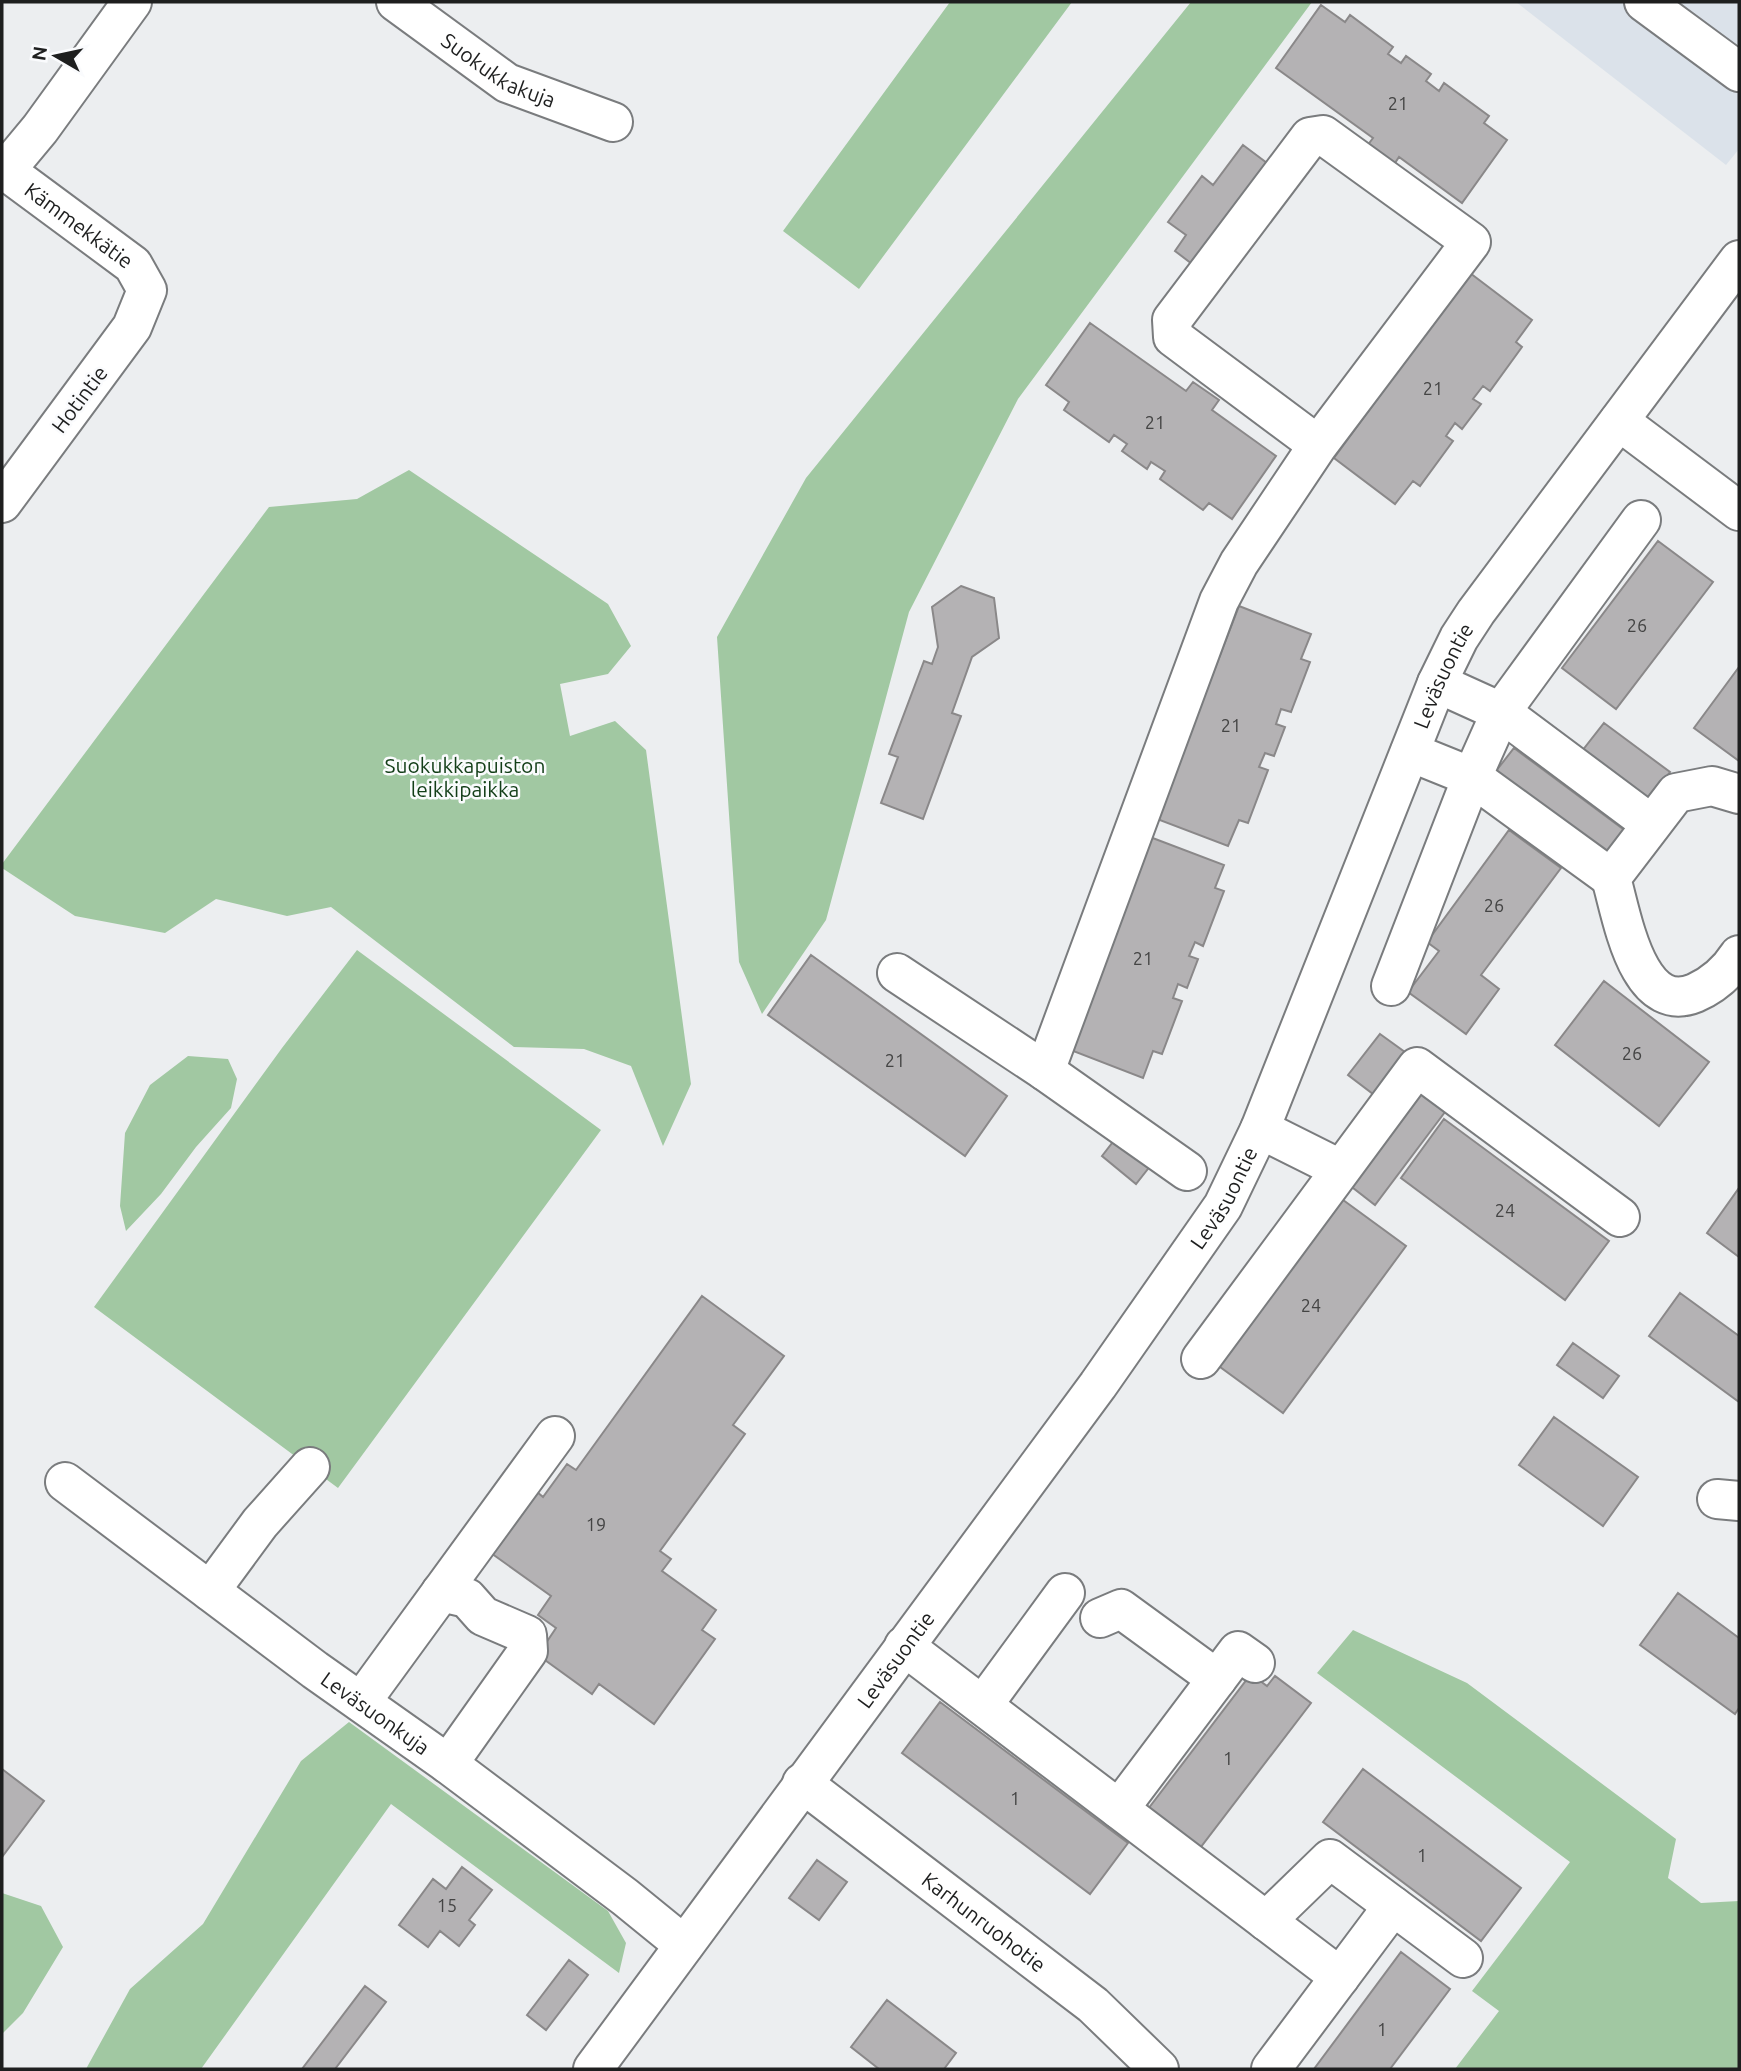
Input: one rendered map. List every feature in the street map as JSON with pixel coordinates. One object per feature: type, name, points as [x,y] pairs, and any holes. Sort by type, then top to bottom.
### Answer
[{"type":"street","points":[[4,169],[40,129],[132,2]]},
{"type":"street","name":"Suokukkakuja","points":[[396,2],[507,83],[613,122]]},
{"type":"street","points":[[1644,2],[1737,65]]},
{"type":"street","points":[[1045,1071],[1219,601],[1239,563],[1318,445],[1471,242],[1323,135],[1310,137],[1172,320],[1172,337],[1318,445]]},
{"type":"street","name":"Kämmekkätie","points":[[4,169],[133,265],[147,290]]},
{"type":"street","name":"Leväsuontie","points":[[593,2069],[1098,1385],[1223,1206],[1260,1129],[1437,683],[1459,638],[1739,260]]},
{"type":"street","name":"Hotintie","points":[[2,503],[132,327],[147,290]]},
{"type":"street","points":[[1619,421],[1739,511]]},
{"type":"street","points":[[1391,986],[1472,777],[1501,712],[1641,520]]},
{"type":"street","points":[[1437,683],[1501,712],[1651,824]]},
{"type":"street","points":[[1410,752],[1472,777],[1611,878],[1636,963],[1651,985],[1667,996],[1685,997],[1712,986],[1739,955]]},
{"type":"street","points":[[1611,878],[1676,793],[1712,786],[1739,794]]},
{"type":"street","points":[[897,973],[1045,1071],[1187,1171]]},
{"type":"street","points":[[1201,1359],[1417,1067],[1620,1217]]},
{"type":"street","points":[[1260,1129],[1340,1169]]},
{"type":"street","points":[[361,1702],[555,1436]]},
{"type":"street","points":[[210,1591],[260,1523],[310,1467]]},
{"type":"street","name":"Leväsuonkuja","points":[[65,1482],[448,1764],[625,1897],[684,1945]]},
{"type":"street","points":[[441,1592],[467,1598],[483,1616],[527,1635],[528,1651],[448,1764]]},
{"type":"street","points":[[983,1705],[1065,1592]]},
{"type":"street","points":[[1100,1618],[1121,1609],[1217,1679]]},
{"type":"street","points":[[904,1646],[1340,1978]]},
{"type":"street","points":[[1119,1809],[1238,1651],[1255,1663]]},
{"type":"street","name":"Karhunruohotie","points":[[802,1783],[1093,2005],[1159,2069]]},
{"type":"street","points":[[1266,1921],[1330,1859],[1463,1958]]},
{"type":"street","points":[[1271,2069],[1393,1906]]},
{"type":"shaded area","points":[[1516,2],[1739,2],[1739,149],[1726,165]]},
{"type":"green space","points":[[950,2],[1072,2],[859,289],[783,231]]},
{"type":"green space","points":[[1191,2],[1312,2],[1018,399],[909,612],[826,920],[762,1014],[739,962],[717,637],[806,478]]},
{"type":"green space","name":"Suokukkapuiston leikkipaikka","points":[[409,470],[608,604],[631,646],[608,674],[560,684],[570,736],[615,721],[646,750],[691,1084],[663,1146],[631,1066],[584,1049],[514,1047],[331,907],[287,916],[216,899],[165,933],[75,916],[2,868],[2,864],[269,507],[357,499]]},
{"type":"green space","points":[[357,950],[601,1130],[338,1488],[94,1307],[282,1048]]},
{"type":"green space","points":[[188,1056],[228,1059],[237,1079],[231,1108],[196,1147],[161,1194],[126,1231],[120,1206],[125,1133],[150,1085]]},
{"type":"green space","points":[[1353,1630],[1467,1683],[1676,1839],[1668,1878],[1701,1903],[1739,1901],[1739,2069],[1455,2069],[1499,2011],[1472,1991],[1570,1862],[1317,1673]]},
{"type":"green space","points":[[349,1722],[608,1911],[626,1943],[619,1973],[391,1804],[201,2069],[86,2069],[130,1989],[203,1924],[301,1761]]},
{"type":"green space","points":[[2,1893],[41,1906],[63,1947],[23,2013],[2,2034]]},
{"type":"building","points":[[1321,5],[1345,22],[1350,15],[1393,47],[1388,54],[1401,63],[1406,56],[1431,74],[1426,81],[1439,91],[1444,83],[1489,116],[1484,123],[1507,140],[1462,203],[1399,157],[1391,169],[1364,150],[1373,138],[1276,68]]},
{"type":"building","points":[[1243,145],[1275,169],[1200,270],[1175,251],[1186,235],[1168,222],[1202,176],[1213,185]]},
{"type":"building","points":[[1470,273],[1532,320],[1516,342],[1522,347],[1490,391],[1483,386],[1473,399],[1481,404],[1462,429],[1455,423],[1446,436],[1453,441],[1420,486],[1413,481],[1395,504],[1334,458],[1403,364],[1394,357]]},
{"type":"building","points":[[1090,323],[1186,391],[1193,382],[1219,400],[1212,410],[1276,456],[1232,519],[1209,503],[1203,510],[1160,479],[1165,471],[1151,462],[1147,469],[1122,451],[1127,444],[1114,435],[1109,442],[1064,410],[1069,402],[1046,385]]},
{"type":"building","points":[[1658,541],[1713,582],[1616,709],[1562,668]]},
{"type":"building","points":[[961,586],[994,598],[999,638],[972,657],[952,713],[961,716],[923,819],[881,803],[898,757],[889,754],[924,661],[932,664],[938,647],[932,607]]},
{"type":"building","points":[[1239,606],[1311,634],[1301,659],[1310,662],[1291,712],[1281,709],[1276,724],[1285,727],[1274,756],[1265,753],[1259,767],[1268,770],[1248,823],[1239,820],[1228,846],[1157,819]]},
{"type":"building","points":[[1739,667],[1739,761],[1694,728]]},
{"type":"building","points":[[1604,723],[1670,772],[1648,801],[1582,751]]},
{"type":"building","points":[[1514,748],[1627,832],[1610,856],[1496,771]]},
{"type":"building","points":[[1509,830],[1561,868],[1481,975],[1499,989],[1466,1034],[1408,992],[1439,951],[1427,942]]},
{"type":"building","points":[[1150,837],[1224,865],[1215,888],[1224,891],[1203,946],[1195,942],[1189,956],[1198,959],[1187,988],[1178,984],[1173,998],[1182,1001],[1162,1054],[1153,1051],[1143,1078],[1068,1049]]},
{"type":"building","points":[[811,955],[1007,1096],[965,1156],[768,1015]]},
{"type":"building","points":[[1604,981],[1709,1062],[1659,1126],[1555,1045]]},
{"type":"building","points":[[1380,1034],[1409,1055],[1377,1097],[1348,1075]]},
{"type":"building","points":[[1420,1087],[1448,1108],[1375,1205],[1348,1184]]},
{"type":"building","points":[[1444,1119],[1609,1241],[1565,1300],[1401,1178]]},
{"type":"building","points":[[1116,1138],[1151,1165],[1136,1184],[1102,1156]]},
{"type":"building","points":[[1739,1188],[1739,1257],[1707,1233]]},
{"type":"building","points":[[1339,1197],[1406,1246],[1283,1413],[1216,1364]]},
{"type":"building","points":[[1680,1293],[1739,1336],[1739,1402],[1649,1336]]},
{"type":"building","points":[[702,1296],[784,1356],[733,1425],[745,1434],[660,1551],[671,1559],[662,1571],[716,1610],[702,1630],[715,1639],[654,1724],[599,1684],[592,1694],[538,1655],[556,1628],[538,1615],[551,1596],[491,1553],[536,1491],[543,1497],[567,1464],[576,1470]]},
{"type":"building","points":[[1573,1343],[1619,1376],[1603,1398],[1557,1365]]},
{"type":"building","points":[[1554,1417],[1638,1477],[1603,1526],[1519,1465]]},
{"type":"building","points":[[1678,1593],[1739,1638],[1739,1708],[1735,1714],[1640,1645]]},
{"type":"building","points":[[1251,1674],[1267,1686],[1275,1676],[1311,1703],[1197,1852],[1145,1813]]},
{"type":"building","points":[[940,1702],[1128,1843],[1090,1894],[902,1753]]},
{"type":"building","points":[[2,1769],[44,1801],[2,1857]]},
{"type":"building","points":[[1363,1769],[1521,1888],[1481,1941],[1323,1822]]},
{"type":"building","points":[[817,1860],[847,1882],[819,1920],[789,1898]]},
{"type":"building","points":[[462,1867],[492,1890],[469,1920],[475,1925],[459,1946],[440,1931],[428,1947],[399,1925],[433,1879],[446,1889]]},
{"type":"building","points":[[1401,1952],[1450,1989],[1390,2069],[1314,2069]]},
{"type":"building","points":[[569,1960],[588,1975],[546,2030],[527,2015]]},
{"type":"building","points":[[365,1986],[386,2002],[335,2069],[302,2069]]},
{"type":"building","points":[[887,2000],[956,2053],[944,2069],[879,2069],[851,2047]]}]
